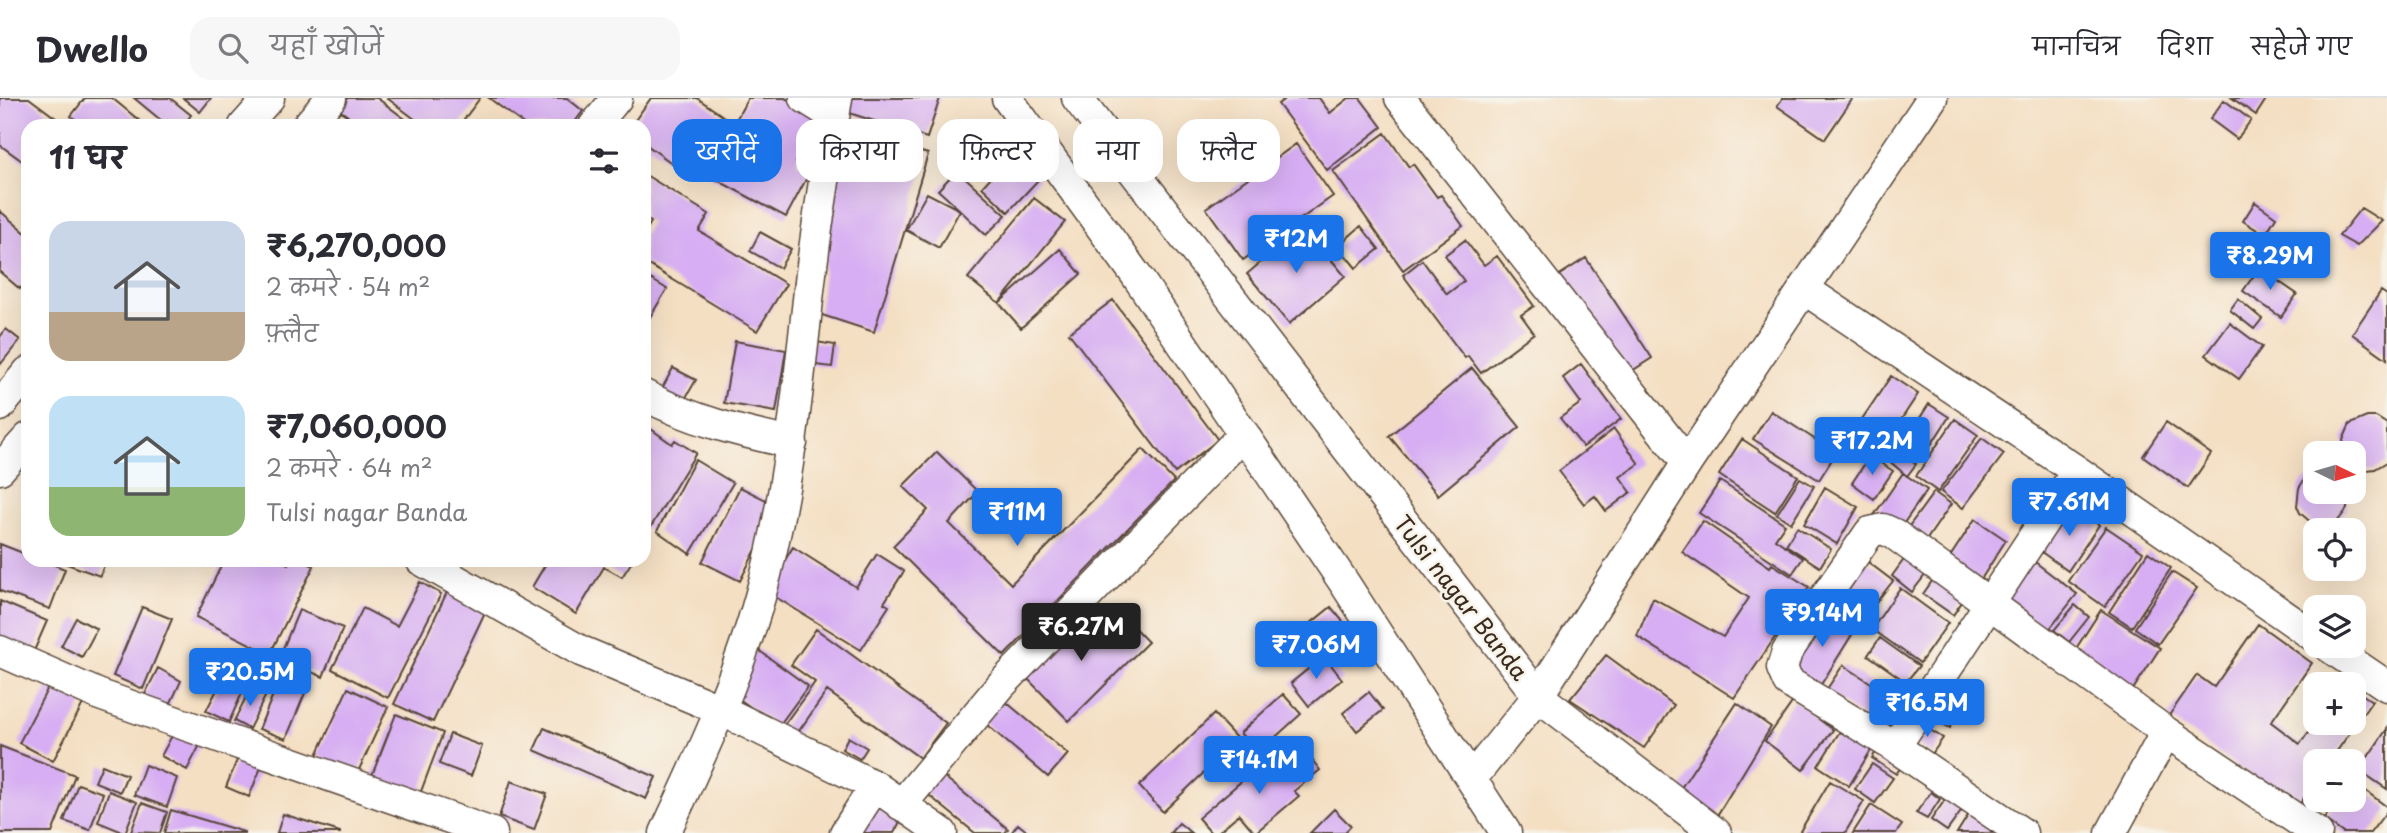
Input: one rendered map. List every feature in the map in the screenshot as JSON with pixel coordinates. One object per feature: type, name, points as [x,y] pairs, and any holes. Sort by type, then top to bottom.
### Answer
[{"type":"street","points":[[250,119],[268,98]]},
{"type":"street","points":[[313,119],[331,98]]},
{"type":"street","points":[[600,119],[617,98]]},
{"type":"street","points":[[665,833],[721,710],[760,597],[776,529],[792,443],[815,240],[835,107],[805,98]]},
{"type":"street","points":[[1007,98],[1136,275],[1244,434],[1506,833]]},
{"type":"street","name":"Tulsi nagar Banda","points":[[1077,98],[1538,696],[1687,463],[1933,98]]},
{"type":"street","points":[[1400,98],[1687,463]]},
{"type":"street","points":[[1804,289],[2077,471],[2303,629]]},
{"type":"street","points":[[0,405],[21,380]]},
{"type":"street","points":[[651,399],[696,420],[792,443]]},
{"type":"street","points":[[901,805],[1002,684],[1244,434]]},
{"type":"street","points":[[0,469],[21,446]]},
{"type":"street","points":[[1895,747],[2077,471]]},
{"type":"street","points":[[2022,833],[1895,747],[1788,682],[1782,668],[1787,652],[1870,532],[1883,529],[1894,534],[1991,602],[2166,732],[2318,833]]},
{"type":"street","points":[[433,567],[582,651],[721,710],[875,786],[943,833]]},
{"type":"street","points":[[0,651],[100,695],[492,833]]},
{"type":"street","points":[[2346,658],[2387,686]]},
{"type":"street","points":[[1472,778],[1538,696],[1716,833]]},
{"type":"street","points":[[2111,833],[2166,732]]},
{"type":"street","points":[[845,833],[875,786]]},
{"type":"building","points":[[0,98],[29,98],[57,119],[21,119],[21,160],[0,145]]},
{"type":"building","points":[[85,98],[112,98],[138,119],[75,119],[71,116]]},
{"type":"building","points":[[134,98],[170,98],[191,115],[188,119],[160,119]]},
{"type":"building","points":[[183,98],[211,98],[200,112]]},
{"type":"building","points":[[346,98],[377,98],[405,119],[352,119],[338,109]]},
{"type":"building","points":[[387,98],[480,98],[464,119],[415,119]]},
{"type":"building","points":[[489,98],[567,98],[583,111],[577,119],[517,119]]},
{"type":"building","points":[[651,98],[697,98],[727,119],[672,119],[672,163],[651,148],[651,119],[636,119]]},
{"type":"building","points":[[748,98],[785,98],[820,117],[796,119],[796,182],[805,182],[786,217],[721,182],[782,182],[782,119],[736,119]]},
{"type":"building","points":[[847,98],[940,98],[927,138],[923,137],[923,119],[868,119],[843,111]]},
{"type":"building","points":[[1286,98],[1319,98],[1330,113],[1349,98],[1360,98],[1382,127],[1327,170],[1278,104]]},
{"type":"building","points":[[1783,98],[1853,98],[1825,139],[1777,106]]},
{"type":"building","points":[[2232,98],[2267,98],[2256,115]]},
{"type":"building","points":[[2224,100],[2251,120],[2237,139],[2210,119]]},
{"type":"building","points":[[1385,133],[1409,167],[1413,164],[1437,197],[1441,195],[1463,226],[1403,270],[1333,171]]},
{"type":"building","points":[[1296,144],[1333,196],[1243,260],[1206,208],[1243,182],[1280,182],[1280,155]]},
{"type":"building","points":[[923,153],[928,154],[923,170]]},
{"type":"building","points":[[651,178],[709,214],[699,231],[786,284],[757,331],[651,266]]},
{"type":"building","points":[[837,182],[920,182],[874,332],[819,314],[828,233]]},
{"type":"building","points":[[946,182],[970,182],[1006,215],[986,235],[938,190]]},
{"type":"building","points":[[987,182],[1036,182],[1008,212],[982,187]]},
{"type":"building","points":[[927,193],[960,210],[939,248],[906,230]]},
{"type":"building","points":[[1034,198],[1065,222],[999,303],[968,278]]},
{"type":"building","points":[[2255,202],[2276,217],[2265,235],[2243,221]]},
{"type":"building","points":[[2361,208],[2382,221],[2357,246],[2339,236]]},
{"type":"building","points":[[0,211],[21,229],[21,288],[0,272]]},
{"type":"building","points":[[1303,226],[1345,276],[1289,324],[1247,274]]},
{"type":"building","points":[[1361,226],[1379,249],[1356,268],[1338,246]]},
{"type":"building","points":[[760,232],[791,249],[780,268],[750,251]]},
{"type":"building","points":[[1465,240],[1484,265],[1497,256],[1534,306],[1521,315],[1534,333],[1481,373],[1468,356],[1465,358],[1403,275],[1422,260],[1447,294],[1464,281],[1445,255]]},
{"type":"building","points":[[1060,249],[1081,274],[1021,328],[999,303]]},
{"type":"building","points":[[1586,258],[1652,358],[1624,376],[1558,276]]},
{"type":"building","points":[[2259,268],[2297,294],[2281,317],[2243,291]]},
{"type":"building","points":[[651,279],[667,289],[651,315]]},
{"type":"building","points":[[2381,291],[2387,295],[2387,359],[2352,334]]},
{"type":"building","points":[[2238,299],[2262,319],[2254,329],[2230,310]]},
{"type":"building","points":[[1113,300],[1218,440],[1175,473],[1069,333]]},
{"type":"building","points":[[2230,323],[2262,347],[2239,379],[2206,355]]},
{"type":"building","points":[[6,329],[20,340],[0,365],[0,337]]},
{"type":"building","points":[[735,341],[786,350],[776,412],[724,403]]},
{"type":"building","points":[[810,341],[835,345],[832,367],[807,364]]},
{"type":"building","points":[[1581,364],[1621,419],[1583,447],[1560,418],[1581,403],[1563,378]]},
{"type":"building","points":[[673,368],[696,380],[681,406],[659,394]]},
{"type":"building","points":[[1472,368],[1520,427],[1438,495],[1389,436]]},
{"type":"building","points":[[1891,376],[1918,394],[1879,453],[1852,434]]},
{"type":"building","points":[[1929,404],[1949,417],[1925,454],[1905,441]]},
{"type":"building","points":[[1771,411],[1836,453],[1819,480],[1753,439]]},
{"type":"building","points":[[2367,417],[2376,417],[2387,424],[2387,462],[2375,469],[2366,470],[2366,441],[2343,441],[2350,424]]},
{"type":"building","points":[[1955,419],[1978,435],[1938,492],[1916,476]]},
{"type":"building","points":[[2166,422],[2211,454],[2188,488],[2143,456]]},
{"type":"building","points":[[651,429],[672,444],[675,440],[696,453],[651,527]]},
{"type":"building","points":[[1614,429],[1639,464],[1620,477],[1631,492],[1606,511],[1595,496],[1584,504],[1559,471]]},
{"type":"building","points":[[1982,438],[2004,454],[1963,508],[1941,492]]},
{"type":"building","points":[[1742,439],[1798,476],[1775,512],[1719,475]]},
{"type":"building","points":[[1892,444],[1916,464],[1907,476],[1882,455]]},
{"type":"building","points":[[1143,449],[1174,481],[1004,656],[893,546],[928,510],[903,486],[937,452],[978,492],[949,523],[1011,584]]},
{"type":"building","points":[[1870,456],[1893,471],[1874,499],[1852,483]]},
{"type":"building","points":[[695,460],[733,483],[690,554],[657,531]]},
{"type":"building","points":[[1903,473],[1927,490],[1899,530],[1872,518]]},
{"type":"building","points":[[1800,478],[1814,486],[1791,523],[1777,514]]},
{"type":"building","points":[[1720,481],[1785,524],[1775,539],[1803,558],[1792,574],[1699,513]]},
{"type":"building","points":[[2303,482],[2303,504],[2347,504],[2347,509],[2340,518],[2306,518],[2297,506],[2299,488]]},
{"type":"building","points":[[740,487],[778,506],[740,581],[702,562]]},
{"type":"building","points":[[1825,487],[1858,507],[1837,544],[1804,524]]},
{"type":"building","points":[[1934,492],[1951,504],[1925,542],[1907,529]]},
{"type":"building","points":[[2070,504],[2099,525],[2068,571],[2040,551]]},
{"type":"building","points":[[1975,519],[2006,540],[1978,584],[1946,563]]},
{"type":"building","points":[[1703,521],[1770,567],[1772,564],[1809,587],[1734,698],[1637,636],[1653,598],[1723,637],[1749,598],[1682,552]]},
{"type":"building","points":[[1797,527],[1831,549],[1820,567],[1786,545]]},
{"type":"building","points":[[2106,527],[2143,552],[2105,607],[2068,581]]},
{"type":"building","points":[[0,544],[21,552],[21,567],[65,569],[50,609],[0,591]]},
{"type":"building","points":[[793,547],[856,587],[877,554],[904,571],[884,603],[889,606],[861,650],[766,591]]},
{"type":"building","points":[[2148,552],[2171,568],[2132,627],[2109,612]]},
{"type":"building","points":[[1908,554],[1929,570],[1912,592],[1892,576]]},
{"type":"building","points":[[1860,556],[1893,581],[1859,624],[1829,600]]},
{"type":"building","points":[[2031,559],[2077,594],[2048,631],[2002,597]]},
{"type":"building","points":[[75,567],[103,567],[100,576]]},
{"type":"building","points":[[221,567],[314,567],[270,654],[196,617]]},
{"type":"building","points":[[544,567],[604,567],[576,614],[532,587]]},
{"type":"building","points":[[604,567],[628,567],[622,577]]},
{"type":"building","points":[[2172,572],[2197,588],[2158,644],[2135,628]]},
{"type":"building","points":[[1937,574],[1966,596],[1953,615],[1923,594]]},
{"type":"building","points":[[420,582],[441,594],[388,698],[332,669],[363,608],[397,626]]},
{"type":"building","points":[[1900,588],[1948,623],[1920,663],[1872,629]]},
{"type":"building","points":[[448,590],[487,608],[433,722],[394,704]]},
{"type":"building","points":[[0,601],[47,621],[34,651],[0,637]]},
{"type":"building","points":[[2075,605],[2089,617],[2069,642],[2054,630]]},
{"type":"building","points":[[142,607],[172,619],[143,689],[113,676]]},
{"type":"building","points":[[1331,607],[1350,630],[1313,660],[1295,636]]},
{"type":"building","points":[[1826,609],[1856,628],[1817,691],[1790,668]]},
{"type":"building","points":[[299,610],[343,628],[323,677],[279,658]]},
{"type":"building","points":[[2101,610],[2160,648],[2132,691],[2073,653]]},
{"type":"building","points":[[1121,614],[1148,642],[1069,721],[1019,670],[1074,615],[1097,638]]},
{"type":"building","points":[[76,618],[97,629],[82,657],[61,646]]},
{"type":"building","points":[[2258,624],[2312,663],[2303,672],[2303,676],[2271,722],[2300,744],[2306,735],[2348,735],[2338,749],[2303,749],[2303,799],[2297,808],[2168,717],[2197,675],[2214,687]]},
{"type":"building","points":[[816,629],[946,723],[920,758],[827,691],[794,738],[781,729],[815,682],[791,665]]},
{"type":"building","points":[[1880,638],[1919,666],[1906,682],[1868,655]]},
{"type":"building","points":[[757,649],[808,686],[778,727],[735,696]]},
{"type":"building","points":[[259,654],[281,664],[270,690],[247,680]]},
{"type":"building","points":[[1606,655],[1674,705],[1644,748],[1570,699]]},
{"type":"building","points":[[1324,656],[1342,679],[1309,706],[1291,683]]},
{"type":"building","points":[[1843,665],[1893,697],[1875,725],[1825,692]]},
{"type":"building","points":[[158,668],[181,681],[168,709],[144,696]]},
{"type":"building","points":[[283,670],[310,681],[286,739],[259,729]]},
{"type":"building","points":[[52,680],[86,698],[53,761],[19,743]]},
{"type":"building","points":[[222,680],[243,691],[229,722],[206,711]]},
{"type":"building","points":[[251,687],[266,695],[249,729],[234,721]]},
{"type":"building","points":[[348,688],[388,707],[357,774],[317,755]]},
{"type":"building","points":[[1369,692],[1383,710],[1357,731],[1343,713]]},
{"type":"building","points":[[1283,694],[1301,714],[1258,753],[1240,733]]},
{"type":"building","points":[[999,696],[1068,754],[1048,777],[980,719]]},
{"type":"building","points":[[2366,697],[2372,701],[2366,710]]},
{"type":"building","points":[[1794,700],[1833,730],[1803,770],[1765,741]]},
{"type":"building","points":[[1737,703],[1771,727],[1713,822],[1675,797]]},
{"type":"building","points":[[1945,703],[1960,712],[1950,728],[1936,720]]},
{"type":"building","points":[[396,714],[443,733],[417,802],[369,783]]},
{"type":"building","points":[[1214,714],[1238,740],[1163,812],[1139,786]]},
{"type":"building","points":[[1922,725],[1943,738],[1932,754],[1912,741]]},
{"type":"building","points":[[544,728],[656,777],[646,799],[534,750]]},
{"type":"building","points":[[1842,728],[1873,747],[1849,786],[1818,766]]},
{"type":"building","points":[[2387,729],[2387,789],[2366,775],[2366,760]]},
{"type":"building","points":[[175,730],[201,743],[187,770],[161,756]]},
{"type":"building","points":[[450,734],[482,746],[471,776],[439,764]]},
{"type":"building","points":[[848,737],[867,748],[860,759],[842,749]]},
{"type":"building","points":[[0,746],[75,775],[52,833],[0,833]]},
{"type":"building","points":[[1880,746],[1904,763],[1896,774],[1872,758]]},
{"type":"building","points":[[239,755],[262,765],[249,797],[226,787]]},
{"type":"building","points":[[1265,755],[1283,777],[1308,755],[1320,770],[1294,791],[1299,796],[1255,833],[1239,814],[1217,833],[1211,833],[1198,818],[1251,773],[1248,769]]},
{"type":"building","points":[[1872,764],[1893,778],[1875,803],[1855,789]]},
{"type":"building","points":[[102,765],[127,775],[120,792],[95,782]]},
{"type":"building","points":[[145,765],[177,778],[167,807],[134,795]]},
{"type":"building","points":[[936,770],[1008,829],[1005,833],[975,833],[920,788]]},
{"type":"building","points":[[511,781],[547,794],[534,830],[499,817]]},
{"type":"building","points":[[1830,781],[1864,801],[1845,833],[1799,833]]},
{"type":"building","points":[[78,784],[103,793],[90,830],[64,821]]},
{"type":"building","points":[[109,791],[137,802],[125,833],[98,822]]},
{"type":"building","points":[[2366,791],[2387,807],[2387,811],[2370,833],[2343,833],[2324,819],[2329,812],[2366,812]]},
{"type":"building","points":[[1931,792],[1940,799],[1927,819],[1916,813]]},
{"type":"building","points":[[1949,794],[1965,806],[1947,831],[1931,820]]},
{"type":"building","points":[[872,800],[903,816],[894,833],[855,833]]},
{"type":"building","points":[[142,803],[167,812],[160,833],[131,832]]},
{"type":"building","points":[[1871,805],[1902,825],[1896,833],[1853,833]]},
{"type":"building","points":[[1334,809],[1351,826],[1344,833],[1310,833]]},
{"type":"building","points":[[1972,809],[2008,833],[1957,833]]},
{"type":"building","points":[[171,810],[244,832],[244,833],[164,833]]},
{"type":"building","points":[[283,814],[340,832],[340,833],[277,833]]},
{"type":"building","points":[[1179,823],[1191,833],[1170,833]]},
{"type":"building","points":[[1018,824],[1029,833],[1011,833]]}]
